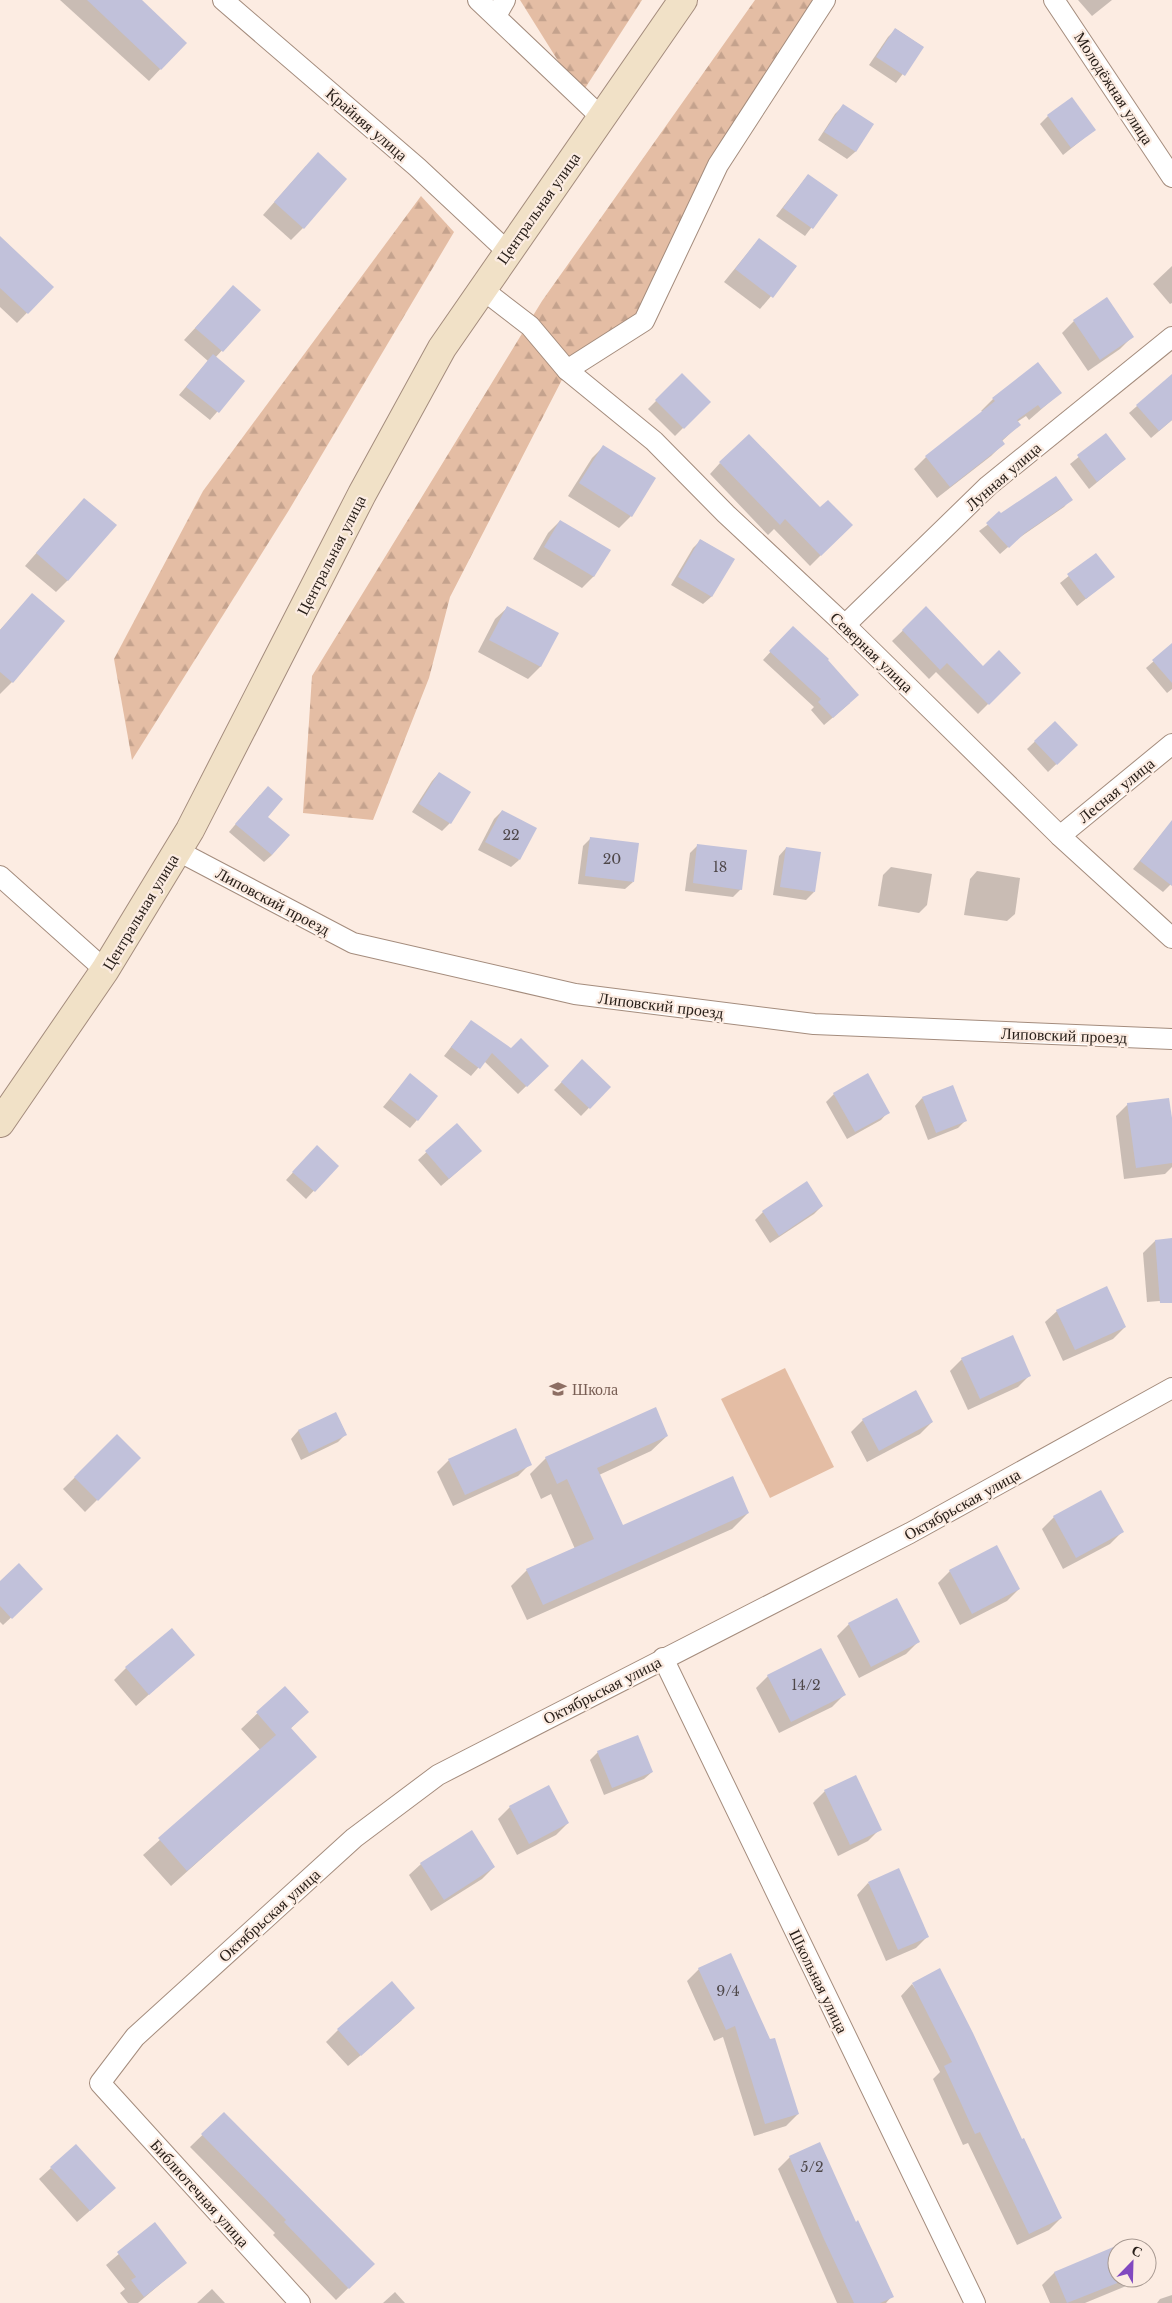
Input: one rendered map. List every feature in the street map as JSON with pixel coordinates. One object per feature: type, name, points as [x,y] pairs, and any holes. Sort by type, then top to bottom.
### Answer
[{"type":"main road","name":"Центральная улица","points":[[0,1122],[105,970],[190,830],[407,410],[442,348],[683,0]]},
{"type":"street","name":"Крайняя улица","points":[[223,0],[417,167],[508,252]]},
{"type":"street","points":[[478,0],[500,8],[601,117]]},
{"type":"street","points":[[567,370],[644,322],[718,165],[825,0]]},
{"type":"street","name":"Молодёжная улица","points":[[1054,0],[1172,177]]},
{"type":"street","name":"Северная улица","points":[[482,289],[530,326],[567,370],[654,441],[726,514],[845,625],[1060,836],[1172,938]]},
{"type":"street","name":"Лунная улица","points":[[845,625],[988,486],[1172,337]]},
{"type":"street","name":"Лесная улица","points":[[1060,836],[1172,744]]},
{"type":"street","name":"Липовский проезд","points":[[178,851],[353,943],[576,994],[814,1024],[1172,1039]]},
{"type":"street","points":[[0,876],[105,970]]},
{"type":"street","name":"Октябрьская улица","points":[[100,2083],[134,2037],[354,1838],[386,1812],[438,1775],[910,1533],[1172,1388]]},
{"type":"street","name":"Школьная улица","points":[[663,1658],[975,2303]]},
{"type":"street","name":"Библиотечная улица","points":[[100,2083],[300,2303]]},
{"type":"green space","points":[[520,0],[642,0],[580,96]]},
{"type":"green space","points":[[755,0],[819,0],[644,321],[567,370],[450,597],[429,678],[373,820],[303,813],[312,676],[542,301]]},
{"type":"green space","points":[[421,196],[454,232],[289,510],[132,760],[114,659],[203,491]]},
{"type":"green space","points":[[785,1368],[834,1467],[770,1498],[721,1399]]},
{"type":"building","points":[[87,0],[142,0],[187,43],[161,70]]},
{"type":"building","points":[[895,28],[924,47],[905,76],[876,57]]},
{"type":"building","points":[[1072,97],[1096,130],[1071,148],[1047,115]]},
{"type":"building","points":[[843,104],[874,124],[856,152],[824,132]]},
{"type":"building","points":[[318,152],[347,179],[304,229],[274,202]]},
{"type":"building","points":[[808,174],[838,195],[813,229],[783,208]]},
{"type":"building","points":[[0,236],[54,287],[28,314],[0,288]]},
{"type":"building","points":[[759,238],[797,266],[773,298],[735,269]]},
{"type":"building","points":[[233,285],[261,310],[223,352],[195,328]]},
{"type":"building","points":[[1107,297],[1134,337],[1100,360],[1073,320]]},
{"type":"building","points":[[213,354],[245,381],[219,413],[186,387]]},
{"type":"building","points":[[1038,362],[1062,393],[1041,409],[1038,405],[1017,420],[1021,425],[1002,440],[1005,444],[950,487],[925,456],[995,401],[992,398]]},
{"type":"building","points":[[682,373],[711,402],[684,429],[655,400]]},
{"type":"building","points":[[1172,374],[1172,420],[1159,431],[1136,405]]},
{"type":"building","points":[[1106,433],[1126,459],[1097,482],[1077,455]]},
{"type":"building","points":[[749,434],[820,507],[828,500],[853,525],[821,556],[785,519],[780,525],[719,462]]},
{"type":"building","points":[[603,445],[656,478],[632,517],[579,483]]},
{"type":"building","points":[[1056,476],[1073,500],[1025,533],[1009,548],[986,523],[999,511],[1001,513]]},
{"type":"building","points":[[84,498],[117,525],[68,581],[36,553]]},
{"type":"building","points":[[560,520],[611,550],[594,577],[544,547]]},
{"type":"building","points":[[700,539],[735,559],[712,597],[678,577]]},
{"type":"building","points":[[1096,553],[1115,577],[1086,599],[1067,574]]},
{"type":"building","points":[[32,593],[65,621],[13,683],[0,672],[0,630]]},
{"type":"building","points":[[507,606],[559,633],[541,667],[489,640]]},
{"type":"building","points":[[926,606],[983,666],[999,650],[1021,673],[989,705],[947,663],[940,670],[902,630]]},
{"type":"building","points":[[793,626],[829,659],[859,695],[833,718],[818,702],[821,699],[769,651]]},
{"type":"building","points":[[1172,643],[1172,683],[1152,660]]},
{"type":"building","points":[[1055,721],[1078,745],[1057,765],[1034,741]]},
{"type":"building","points":[[439,772],[471,792],[451,824],[419,804]]},
{"type":"building","points":[[268,786],[283,799],[268,817],[290,835],[272,855],[235,824]]},
{"type":"building","points":[[502,810],[537,828],[520,860],[485,842]]},
{"type":"building","points":[[1172,820],[1172,886],[1140,861]]},
{"type":"building","points":[[590,837],[639,843],[634,882],[585,876]]},
{"type":"building","points":[[697,844],[747,850],[742,890],[693,883]]},
{"type":"building","points":[[786,847],[821,852],[815,892],[780,887]]},
{"type":"building","points":[[471,1020],[511,1048],[521,1038],[549,1066],[527,1087],[492,1053],[480,1069],[451,1047]]},
{"type":"building","points":[[582,1059],[611,1087],[590,1109],[561,1082]]},
{"type":"building","points":[[410,1073],[438,1096],[418,1121],[390,1099]]},
{"type":"building","points":[[868,1073],[890,1113],[855,1132],[833,1093]]},
{"type":"building","points":[[953,1085],[967,1121],[936,1133],[922,1097]]},
{"type":"building","points":[[1169,1098],[1172,1118],[1172,1163],[1136,1168],[1127,1103]]},
{"type":"building","points":[[457,1123],[482,1151],[449,1179],[425,1151]]},
{"type":"building","points":[[317,1145],[339,1166],[315,1192],[292,1172]]},
{"type":"building","points":[[807,1181],[823,1206],[779,1236],[762,1211]]},
{"type":"building","points":[[1172,1238],[1172,1303],[1160,1303],[1155,1240]]},
{"type":"building","points":[[1107,1286],[1126,1327],[1075,1350],[1056,1310]]},
{"type":"building","points":[[1013,1335],[1031,1376],[980,1399],[961,1358]]},
{"type":"building","points":[[916,1390],[933,1422],[879,1451],[862,1419]]},
{"type":"building","points":[[656,1407],[668,1436],[597,1468],[623,1525],[733,1476],[749,1513],[543,1605],[526,1569],[594,1539],[567,1479],[557,1484],[545,1457]]},
{"type":"building","points":[[336,1412],[347,1435],[309,1453],[298,1430]]},
{"type":"building","points":[[516,1428],[532,1465],[465,1495],[448,1459]]},
{"type":"building","points":[[117,1434],[141,1458],[98,1501],[74,1477]]},
{"type":"building","points":[[1101,1490],[1124,1532],[1076,1558],[1053,1516]]},
{"type":"building","points":[[997,1545],[1020,1589],[972,1614],[949,1570]]},
{"type":"building","points":[[19,1563],[43,1589],[12,1619],[0,1606],[0,1581]]},
{"type":"building","points":[[897,1598],[920,1642],[871,1667],[848,1623]]},
{"type":"building","points":[[172,1628],[195,1655],[149,1695],[125,1667]]},
{"type":"building","points":[[821,1648],[846,1695],[791,1722],[767,1675]]},
{"type":"building","points":[[285,1686],[309,1712],[291,1728],[317,1757],[187,1871],[158,1838],[276,1735],[256,1712]]},
{"type":"building","points":[[638,1735],[653,1772],[612,1788],[597,1751]]},
{"type":"building","points":[[856,1775],[882,1830],[850,1845],[824,1790]]},
{"type":"building","points":[[549,1785],[569,1823],[529,1844],[509,1806]]},
{"type":"building","points":[[472,1830],[495,1867],[444,1900],[420,1863]]},
{"type":"building","points":[[899,1868],[929,1937],[898,1950],[868,1882]]},
{"type":"building","points":[[731,1953],[770,2039],[775,2038],[799,2114],[765,2124],[735,2026],[726,2030],[698,1968]]},
{"type":"building","points":[[940,1968],[1062,2218],[1029,2234],[980,2132],[975,2134],[944,2066],[952,2062],[912,1983]]},
{"type":"building","points":[[392,1981],[415,2008],[361,2056],[337,2029]]},
{"type":"building","points":[[224,2112],[375,2264],[349,2289],[284,2222],[286,2220],[201,2134]]},
{"type":"building","points":[[820,2142],[856,2222],[858,2220],[894,2297],[880,2303],[854,2303],[823,2237],[789,2156]]},
{"type":"building","points":[[76,2144],[116,2188],[90,2211],[50,2167]]},
{"type":"building","points":[[155,2222],[187,2263],[144,2297],[131,2280],[136,2277],[117,2252]]},
{"type":"building","points":[[1107,2250],[1107,2287],[1067,2303],[1054,2272]]},
{"type":"place","name":"Школа","points":[[558,1389]]}]
